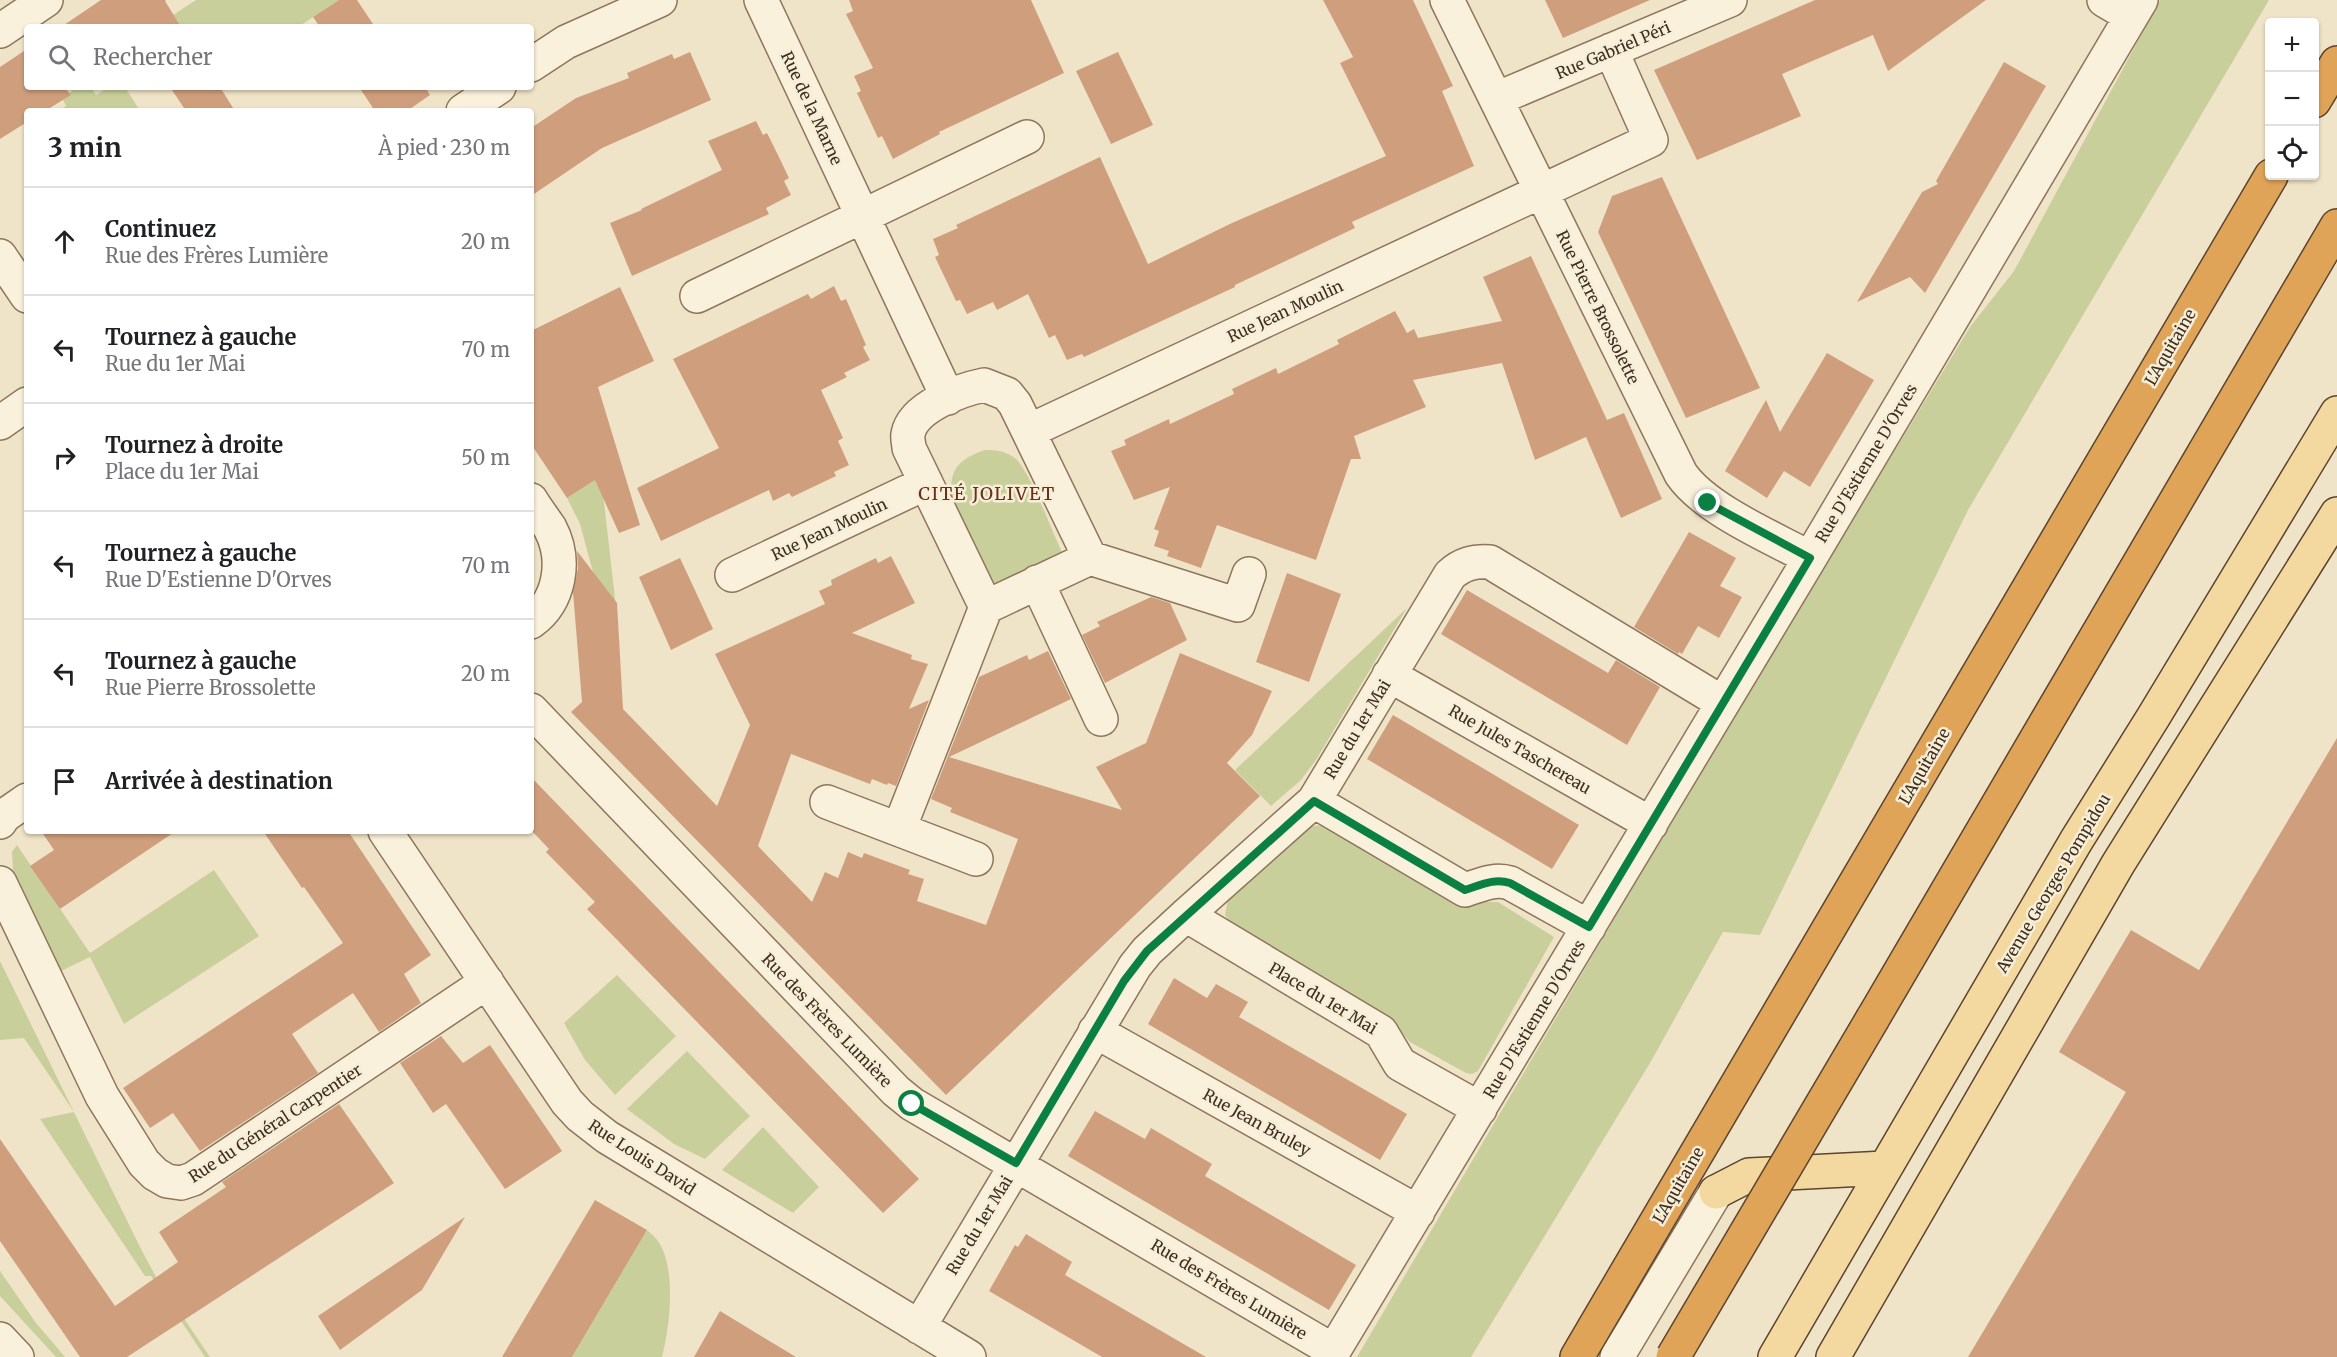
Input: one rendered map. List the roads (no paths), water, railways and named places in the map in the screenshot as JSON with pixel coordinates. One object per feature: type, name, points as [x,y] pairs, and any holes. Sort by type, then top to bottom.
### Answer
[{"type":"highway","points":[[2319,93],[2337,63]]},
{"type":"highway","name":"L'Aquitaine","points":[[1577,1357],[2269,180]]},
{"type":"highway","points":[[1673,1357],[2337,226]]},
{"type":"main road","name":"Avenue Georges Pompidou","points":[[1775,1357],[2076,841],[2154,717],[2337,413]]},
{"type":"main road","points":[[1833,1357],[2118,864],[2337,514]]},
{"type":"main road","points":[[1716,1192],[1749,1175],[1885,1168]]},
{"type":"street","points":[[0,31],[46,0]]},
{"type":"street","points":[[534,63],[566,42],[660,0]]},
{"type":"street","name":"Rue de la Marne","points":[[761,0],[948,398]]},
{"type":"street","name":"Rue Pierre Brossolette","points":[[1447,0],[1681,474],[1708,503],[1810,558]]},
{"type":"street","name":"Rue Gabriel Péri","points":[[1496,99],[1731,0]]},
{"type":"street","name":"Rue D'Estienne D'Orves","points":[[1332,1354],[1810,558],[2126,5]]},
{"type":"street","name":"Rue Jean Moulin","points":[[1029,431],[1651,140],[1611,50]]},
{"type":"street","points":[[468,108],[495,90]]},
{"type":"street","points":[[697,296],[1027,137]]},
{"type":"street","points":[[0,256],[24,292]]},
{"type":"street","points":[[986,607],[909,448],[908,435],[918,416],[926,409],[969,388],[984,385],[1007,394],[1016,405],[1090,558],[1234,618],[1249,574]]},
{"type":"street","points":[[0,423],[24,406]]},
{"type":"street","name":"Rue Jean Moulin","points":[[732,575],[926,483]]},
{"type":"street","points":[[534,504],[551,530],[560,569],[551,602],[534,620]]},
{"type":"street","points":[[899,829],[986,607],[1090,558]]},
{"type":"street","name":"Rue du 1er Mai","points":[[918,1327],[1135,966],[1147,951],[1186,915],[1314,801],[1450,575],[1467,563],[1490,562],[1723,703]]},
{"type":"street","points":[[1037,582],[1101,719]]},
{"type":"street","name":"Rue Jules Taschereau","points":[[1389,675],[1651,824]]},
{"type":"street","name":"Rue des Frères Lumière","points":[[534,714],[896,1091],[912,1104],[1016,1163],[1332,1354]]},
{"type":"street","points":[[1314,801],[1465,890],[1501,880],[1589,927]]},
{"type":"street","points":[[0,822],[4,816],[24,802]]},
{"type":"street","points":[[826,802],[976,859]]},
{"type":"street","name":"Rue Louis David","points":[[387,834],[567,1102],[580,1116],[607,1137],[969,1357]]},
{"type":"street","name":"Rue du Général Carpentier","points":[[0,883],[106,1103],[144,1163],[155,1174],[167,1181],[180,1183],[193,1179],[487,982]]},
{"type":"street","name":"Place du 1er Mai","points":[[1186,915],[1381,1032],[1400,1064],[1480,1109]]},
{"type":"street","name":"Rue Jean Bruley","points":[[1095,1031],[1418,1212]]},
{"type":"street","points":[[1617,1357],[1716,1192]]},
{"type":"street","points":[[0,1339],[17,1357]]},
{"type":"district","name":"CITÉ JOLIVET","points":[[987,493]]}]
